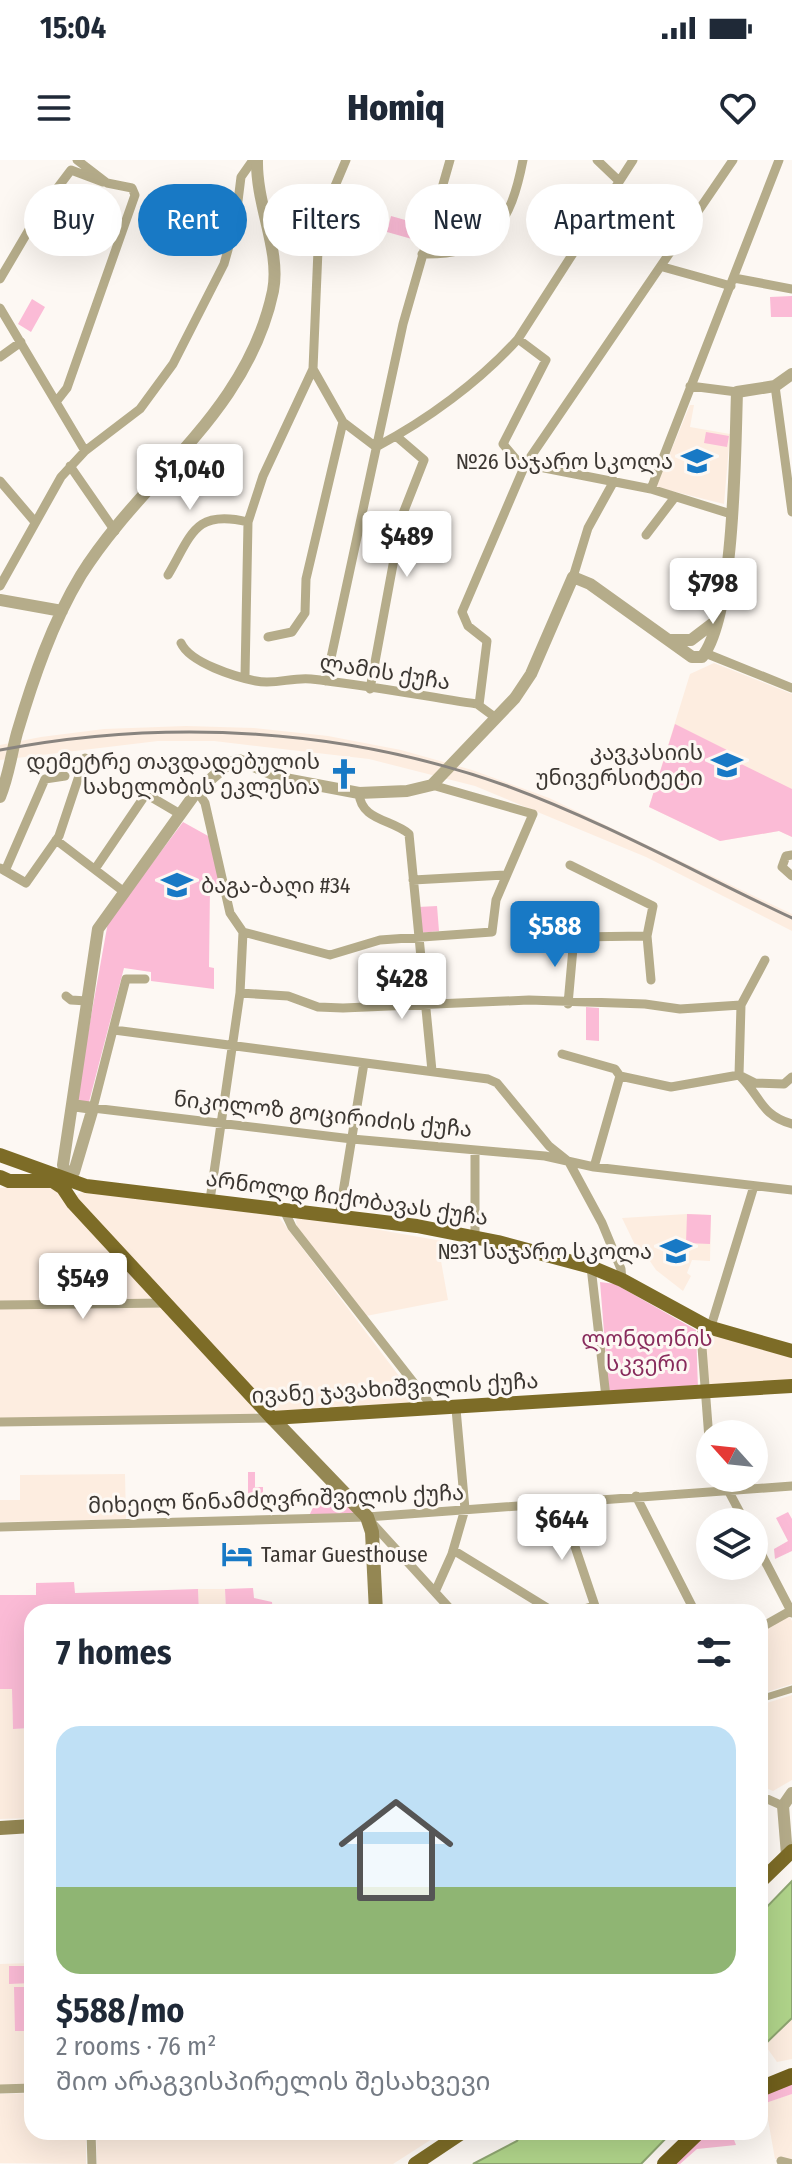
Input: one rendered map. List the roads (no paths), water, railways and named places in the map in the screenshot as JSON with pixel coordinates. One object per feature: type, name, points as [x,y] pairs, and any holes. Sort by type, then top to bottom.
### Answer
[{"type":"highway","points":[[768,2077],[792,2067]]},
{"type":"highway","points":[[768,2086],[792,2076]]},
{"type":"highway","points":[[653,2164],[677,2140]]},
{"type":"highway","points":[[665,2164],[690,2140]]},
{"type":"main road","points":[[0,1155],[8,1174],[58,1179],[166,1303],[367,1517],[372,1532],[376,1604]]},
{"type":"main road","name":"არნოლდ ჩიქობავას ქუჩა","points":[[58,1179],[74,1186],[210,1200],[475,1238],[591,1267],[622,1280],[708,1327],[792,1351]]},
{"type":"main road","name":"ივანე ჯავახიშვილის ქუჩა","points":[[272,1418],[792,1386]]},
{"type":"main road","points":[[0,1828],[24,1826]]},
{"type":"main road","points":[[768,1874],[790,1853]]},
{"type":"main road","points":[[415,2164],[451,2140]]},
{"type":"street","points":[[77,160],[107,183]]},
{"type":"street","points":[[0,797],[41,662],[62,611],[82,574],[206,425],[241,377],[263,330],[274,287],[273,250],[261,213],[255,160]]},
{"type":"street","points":[[0,586],[70,466],[140,409],[181,350],[224,264],[235,225],[239,186],[255,160]]},
{"type":"street","points":[[336,184],[346,160]]},
{"type":"street","points":[[443,184],[450,160]]},
{"type":"street","points":[[510,208],[523,160]]},
{"type":"street","points":[[597,160],[619,181]]},
{"type":"street","points":[[376,447],[467,386],[518,339],[633,160]]},
{"type":"street","points":[[479,705],[487,641],[468,626],[462,612],[525,465],[663,267],[681,234],[723,180],[733,160]]},
{"type":"street","points":[[651,489],[779,160]]},
{"type":"street","points":[[0,279],[40,211],[71,170],[92,181],[132,188],[135,195],[67,388],[56,402]]},
{"type":"street","points":[[245,676],[248,522],[263,476],[313,369],[318,256]]},
{"type":"street","points":[[326,681],[376,447],[422,256]]},
{"type":"street","points":[[663,267],[733,282],[792,289]]},
{"type":"street","points":[[0,308],[85,451]]},
{"type":"street","points":[[518,339],[546,360],[503,444],[513,458],[525,465],[651,489],[731,514]]},
{"type":"street","points":[[0,357],[21,342]]},
{"type":"street","points":[[313,369],[343,422],[376,447]]},
{"type":"street","points":[[690,386],[737,392],[775,386],[792,374]]},
{"type":"street","points":[[775,386],[792,512]]},
{"type":"street","points":[[573,577],[590,584],[689,655],[698,658],[706,650],[728,567],[737,392]]},
{"type":"street","points":[[268,637],[292,632],[305,613],[306,579],[343,422]]},
{"type":"street","points":[[370,689],[402,516],[424,460],[396,436]]},
{"type":"street","points":[[70,466],[115,531]]},
{"type":"street","points":[[0,481],[35,522]]},
{"type":"street","points":[[58,1179],[98,929],[197,791],[228,764],[239,760],[285,779],[359,793],[407,791],[434,783],[496,718],[531,674],[573,577],[588,528],[614,481]]},
{"type":"street","points":[[646,535],[675,497]]},
{"type":"street","points":[[168,575],[193,532],[204,522],[223,516],[248,522]]},
{"type":"street","points":[[0,600],[62,611]]},
{"type":"street","points":[[689,655],[686,649],[692,639],[716,618]]},
{"type":"street","points":[[669,640],[701,639],[706,650],[792,687]]},
{"type":"street","name":"ლამის ქუჩა","points":[[181,643],[185,652],[211,667],[270,684],[299,678],[326,681],[479,705],[496,718]]},
{"type":"street","points":[[65,776],[45,779],[3,869],[26,883],[56,840],[85,758]]},
{"type":"street","points":[[243,932],[330,955],[380,940],[492,932],[496,900],[533,814],[434,783]]},
{"type":"street","points":[[197,791],[205,803],[230,913],[243,932],[240,993],[210,1200]]},
{"type":"street","points":[[359,793],[359,801],[371,816],[399,826],[409,834],[432,1071]]},
{"type":"street","points":[[95,869],[146,794],[180,814]]},
{"type":"street","points":[[56,840],[123,891]]},
{"type":"street","points":[[792,855],[786,856],[782,867],[792,876]]},
{"type":"street","points":[[570,865],[653,906],[647,936],[651,980]]},
{"type":"street","points":[[413,880],[505,875]]},
{"type":"street","points":[[568,1004],[574,937],[647,936]]},
{"type":"street","points":[[765,960],[741,1005],[739,1075],[751,1087],[764,1110],[774,1119],[792,1124]]},
{"type":"street","points":[[58,1179],[74,1172],[126,979],[145,979]]},
{"type":"street","points":[[240,993],[288,996],[318,1007],[529,1000],[568,1004],[645,1004],[680,1009],[741,1005]]},
{"type":"street","points":[[66,996],[87,1001]]},
{"type":"street","points":[[114,1030],[432,1071],[497,1083],[549,1146],[569,1162],[602,1223],[621,1269],[622,1280]]},
{"type":"street","points":[[562,1054],[615,1069],[620,1076],[671,1087],[739,1075],[755,1083],[784,1084],[792,1077]]},
{"type":"street","points":[[339,1217],[364,1063]]},
{"type":"street","points":[[594,1167],[620,1076]]},
{"type":"street","name":"ნიკოლოზ გოცირიძის ქუჩა","points":[[72,1105],[792,1190]]},
{"type":"street","points":[[475,1151],[475,1238]]},
{"type":"street","points":[[706,1420],[701,1334],[712,1323],[754,1186]]},
{"type":"street","points":[[284,1210],[292,1227],[435,1410]]},
{"type":"street","points":[[591,1267],[606,1397]]},
{"type":"street","points":[[0,1305],[166,1303]]},
{"type":"street","points":[[435,1592],[453,1550],[465,1509],[456,1409]]},
{"type":"street","name":"ივანე ჯავახიშვილის ქუჩა","points":[[0,1422],[272,1418]]},
{"type":"street","name":"მიხეილ წინამძღვრიშვილის ქუჩა","points":[[768,1488],[792,1486]]},
{"type":"street","name":"მიხეილ წინამძღვრიშვილის ქუჩა","points":[[0,1527],[367,1517],[715,1492]]},
{"type":"street","points":[[636,1496],[691,1604]]},
{"type":"street","points":[[560,1502],[593,1604]]},
{"type":"street","points":[[367,1517],[446,1604]]},
{"type":"street","points":[[453,1550],[541,1604]]},
{"type":"street","points":[[768,1566],[792,1611],[768,1624]]},
{"type":"street","points":[[768,1696],[792,1689]]},
{"type":"street","points":[[790,1853],[787,1813],[792,1793]]},
{"type":"street","points":[[768,1802],[787,1813]]},
{"type":"street","points":[[0,2089],[24,2088]]},
{"type":"street","points":[[91,2140],[92,2164]]},
{"type":"street","points":[[781,2161],[792,2164]]},
{"type":"railway","points":[[0,750],[64,740],[192,732],[256,734],[383,751],[446,766],[544,800],[792,918]]},
{"type":"place","name":"№26 საჯარო სკოლა","points":[[697,461]]},
{"type":"place","name":"კავკასიის უნივერსიტეტი","points":[[727,765]]},
{"type":"place","name":"დემეტრე თავდადებულის სახელობის ეკლესია","points":[[344,774]]},
{"type":"place","name":"ბაგა-ბაღი #34","points":[[177,885]]},
{"type":"place","name":"№31 საჯარო სკოლა","points":[[676,1251]]},
{"type":"place","name":"Tamar Guesthouse","points":[[237,1554]]},
{"type":"park label","name":"ლონდონის სკვერი","points":[[647,1350]]}]
